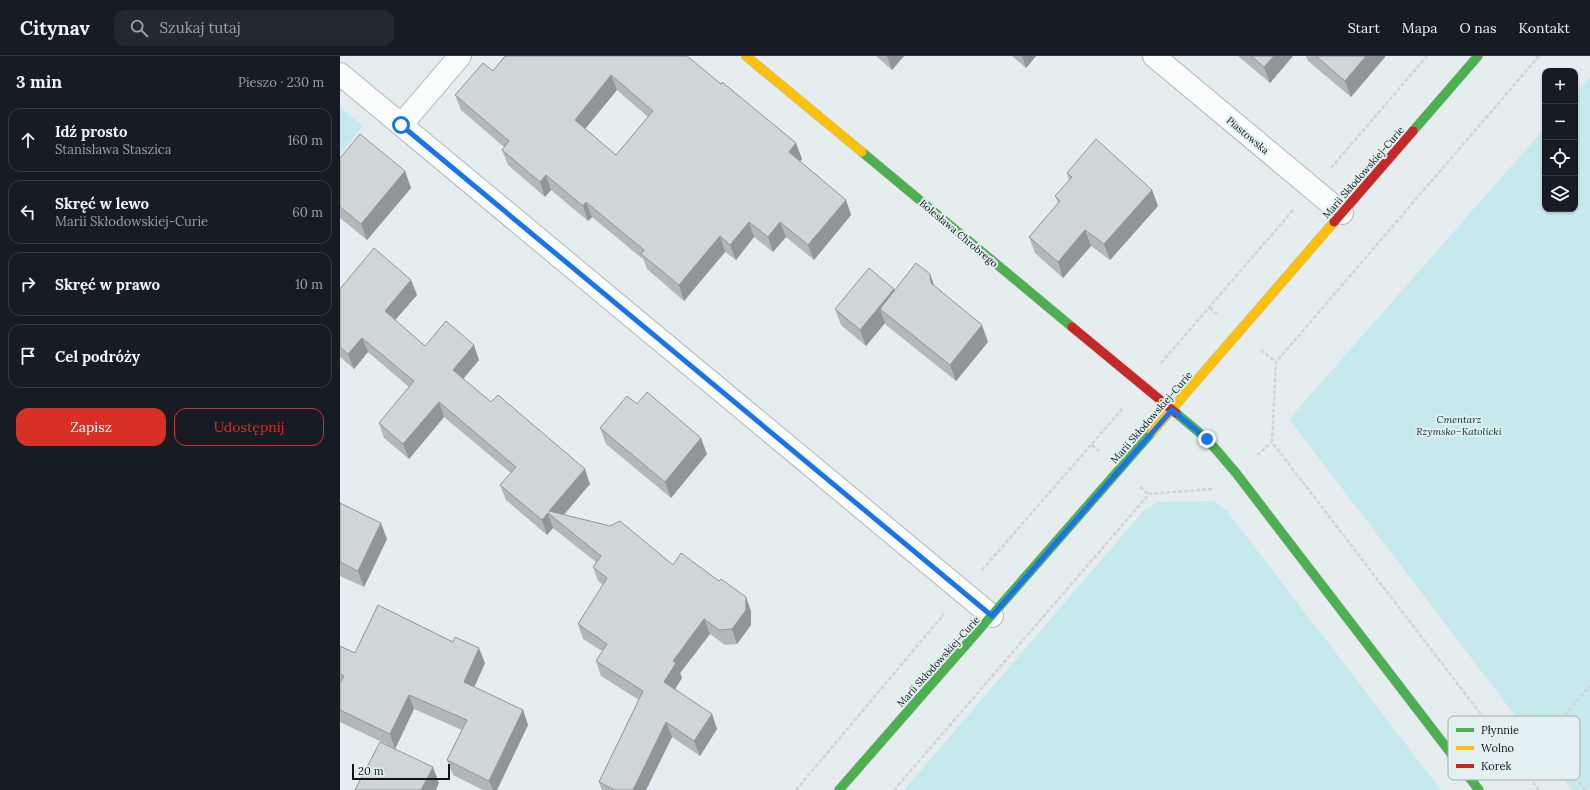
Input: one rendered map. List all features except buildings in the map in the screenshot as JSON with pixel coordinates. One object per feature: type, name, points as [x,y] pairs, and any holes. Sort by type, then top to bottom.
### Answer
[{"type":"street","points":[[401,125],[460,56]]},
{"type":"street","name":"Bolesława Chrobrego","points":[[746,56],[1143,384],[1207,439],[1236,473],[1448,750]]},
{"type":"street","name":"Piastowska","points":[[1154,56],[1342,213]]},
{"type":"street","name":"Marii Skłodowskiej-Curie","points":[[838,790],[1172,410],[1478,56]]},
{"type":"street","points":[[340,74],[992,616]]},
{"type":"street","name":"Bolesława Chrobrego","points":[[1471,780],[1479,790]]},
{"type":"path","points":[[1330,168],[1427,56]]},
{"type":"path","points":[[1482,716],[1272,442],[1276,362],[1539,56]]},
{"type":"path","points":[[977,576],[1295,208]]},
{"type":"path","points":[[894,790],[1149,494],[1218,488]]},
{"type":"path","points":[[796,790],[946,612]]},
{"type":"path","points":[[1564,716],[1590,686]]},
{"type":"path","points":[[1531,780],[1539,790]]},
{"type":"path","points":[[1577,780],[1585,790]]},
{"type":"green space","name":"Cmentarz Rzymsko–Katolicki","points":[[1590,77],[1590,790],[1572,790],[1564,780],[1580,780],[1580,716],[1516,716],[1289,419],[1542,131],[1542,212],[1578,212],[1578,91]]},
{"type":"green space","points":[[340,107],[363,126],[340,154]]},
{"type":"green space","points":[[1214,501],[1227,511],[1441,790],[904,790],[1145,509],[1159,502]]},
{"type":"traffic: fast","points":[[1413,131],[1478,56]]},
{"type":"traffic: fast","points":[[862,152],[1072,327]]},
{"type":"traffic: fast","points":[[1176,413],[1207,439],[1236,473],[1448,750]]},
{"type":"traffic: fast","points":[[839,790],[1152,432]]},
{"type":"traffic: fast","points":[[1471,780],[1479,790]]},
{"type":"traffic: slow","points":[[746,56],[862,152]]},
{"type":"traffic: slow","points":[[1152,432],[1334,222]]},
{"type":"traffic: jam","points":[[1334,222],[1413,131]]},
{"type":"traffic: jam","points":[[1072,327],[1176,413]]},
{"type":"route","points":[[401,125],[992,616],[1172,410],[1207,439]]}]
